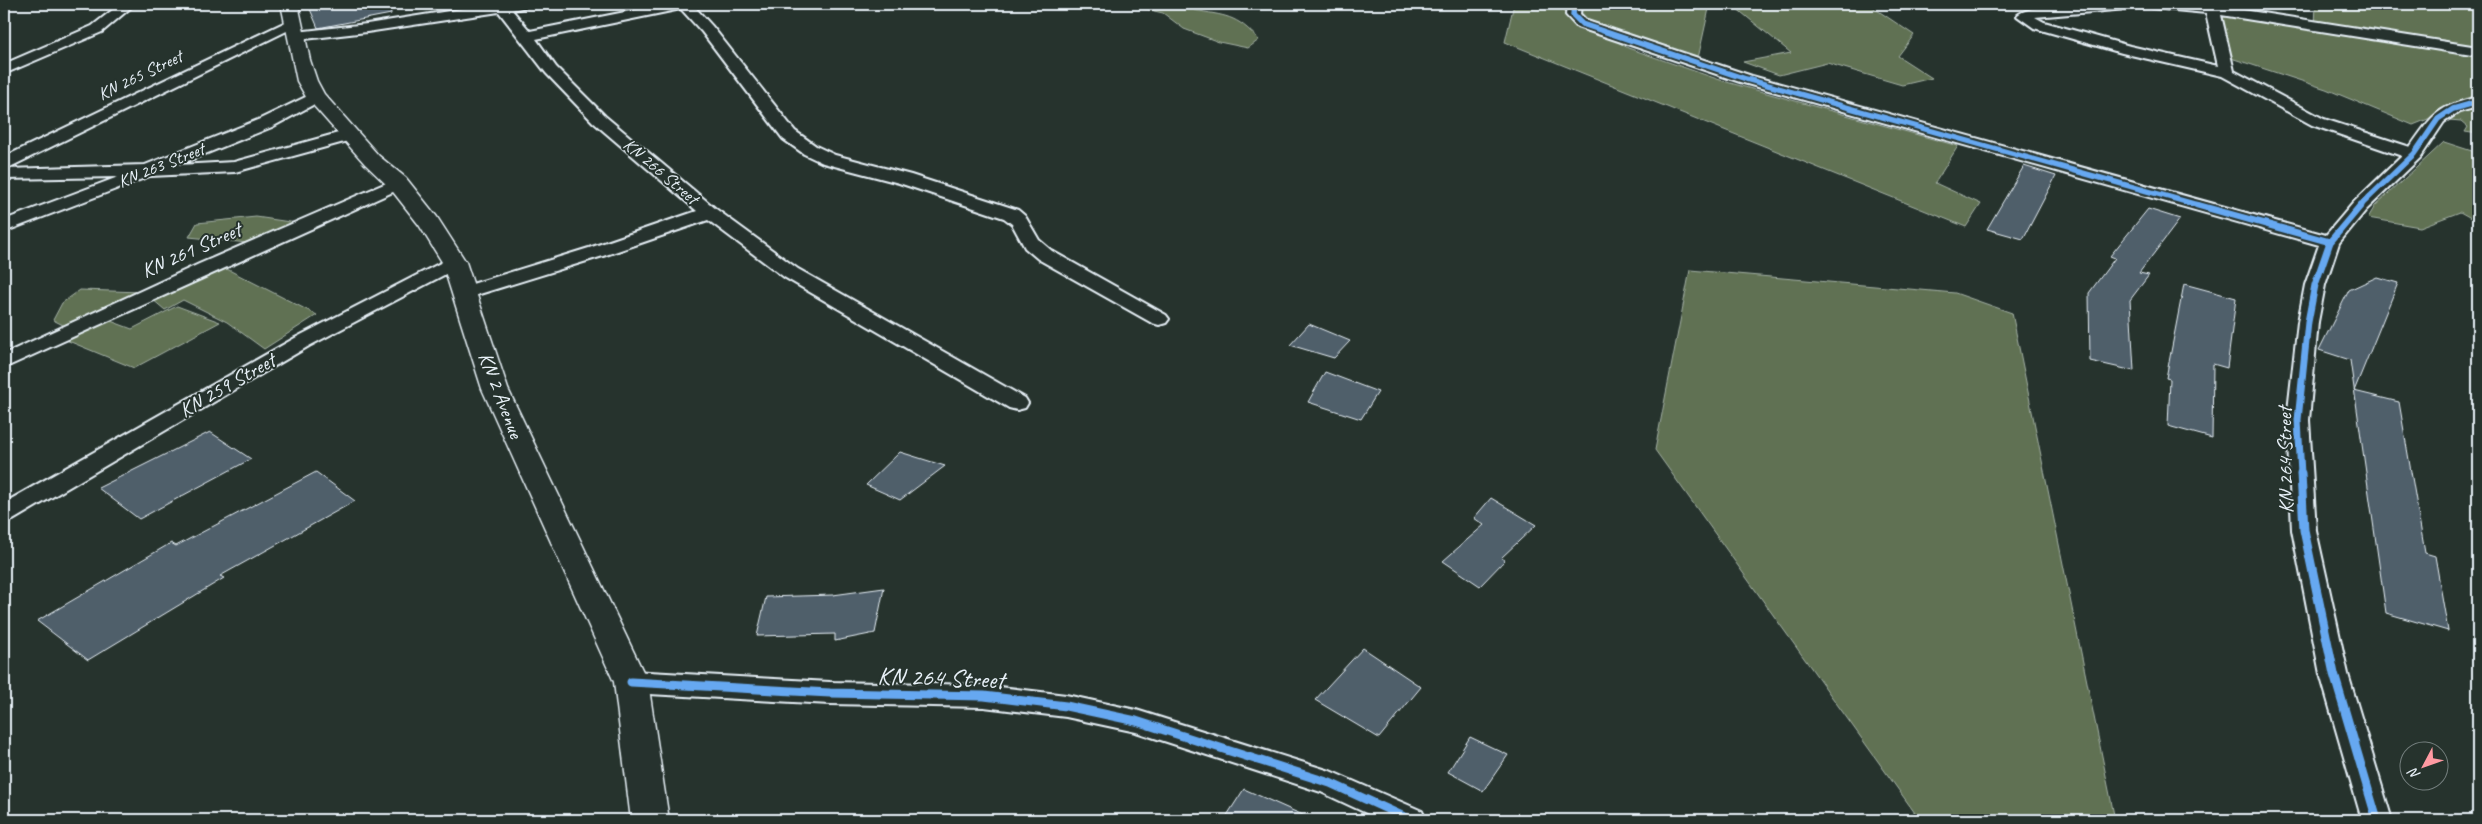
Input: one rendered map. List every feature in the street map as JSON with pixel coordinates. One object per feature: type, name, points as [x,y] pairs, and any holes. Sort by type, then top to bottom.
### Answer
[{"type":"main road","name":"KN 2 Avenue","points":[[293,21],[307,81],[316,97],[372,160],[398,183],[429,222],[454,262],[495,389],[630,682],[650,820]]},
{"type":"street","points":[[4,70],[97,29],[128,4]]},
{"type":"street","name":"KN 265 Street","points":[[4,164],[293,21],[367,28],[501,5],[522,4]]},
{"type":"street","points":[[527,36],[684,4],[707,29],[789,135],[810,150],[829,159],[906,179],[1011,214],[1023,224],[1031,243],[1045,256],[1159,319]]},
{"type":"street","points":[[1574,4],[1573,15],[1582,24],[1746,79],[2330,242]]},
{"type":"street","points":[[2138,4],[2037,12],[2024,16],[2039,25],[2127,50],[2227,73],[2318,122],[2414,154]]},
{"type":"street","points":[[2153,4],[2211,6],[2478,51]]},
{"type":"street","name":"KN 266 Street","points":[[501,5],[527,36],[551,70],[600,119],[710,212]]},
{"type":"street","points":[[2211,6],[2227,73]]},
{"type":"street","name":"KN 263 Street","points":[[4,226],[266,123],[316,97]]},
{"type":"street","name":"KN 264 Street","points":[[2378,820],[2334,674],[2304,530],[2299,410],[2308,322],[2315,284],[2330,242],[2360,206],[2414,154],[2438,119],[2453,109],[2478,102]]},
{"type":"street","points":[[4,174],[142,172],[235,167],[349,135]]},
{"type":"street","name":"KN 261 Street","points":[[4,362],[206,268],[398,183]]},
{"type":"street","points":[[710,212],[791,273],[1016,403]]},
{"type":"street","name":"KN 266 Street","points":[[463,293],[596,252],[710,212]]},
{"type":"street","name":"KN 259 Street","points":[[4,514],[294,347],[454,262]]},
{"type":"street","name":"KN 264 Street","points":[[630,682],[830,693],[984,696],[1066,706],[1136,721],[1330,783],[1411,820]]},
{"type":"green space","points":[[1145,4],[1189,4],[1194,10],[1222,15],[1244,25],[1259,40],[1248,48],[1219,42],[1184,29],[1163,13],[1141,8]]},
{"type":"green space","points":[[1514,4],[1710,4],[1697,63],[1578,18],[1628,48],[1723,81],[1958,146],[1935,183],[1981,204],[1966,227],[1505,42]]},
{"type":"green space","points":[[1735,4],[1868,4],[1914,35],[1898,56],[1932,78],[1902,85],[1827,63],[1779,75],[1743,62],[1791,53],[1736,8]]},
{"type":"green space","points":[[2316,4],[2478,4],[2478,47],[2414,37],[2315,26]]},
{"type":"green space","points":[[2212,14],[2478,54],[2478,102],[2468,103],[2413,125],[2326,89],[2228,57]]},
{"type":"green space","points":[[2475,107],[2478,108],[2478,134],[2465,132],[2468,127],[2461,121],[2449,120],[2455,114]]},
{"type":"green space","points":[[2444,142],[2478,153],[2478,222],[2460,212],[2420,227],[2368,218],[2375,206]]},
{"type":"green space","points":[[256,217],[297,223],[248,243],[189,237],[197,223]]},
{"type":"green space","points":[[221,266],[317,315],[264,349],[227,322],[183,300],[165,310],[152,299]]},
{"type":"green space","points":[[1690,270],[1955,293],[2012,313],[2115,820],[1920,820],[1655,450]]},
{"type":"green space","points":[[80,290],[142,292],[65,326],[53,320],[62,303]]},
{"type":"green space","points":[[177,306],[220,322],[134,368],[66,340],[108,320],[132,329]]},
{"type":"building","points":[[318,4],[390,4],[391,14],[318,28],[310,9],[320,7]]},
{"type":"building","points":[[2024,166],[2056,176],[2023,239],[1987,229]]},
{"type":"building","points":[[2148,209],[2180,219],[2139,273],[2149,275],[2130,300],[2134,371],[2090,361],[2089,293],[2115,258],[2110,256]]},
{"type":"building","points":[[2377,277],[2398,283],[2354,390],[2350,360],[2319,350],[2349,290]]},
{"type":"building","points":[[2184,284],[2236,298],[2227,368],[2213,364],[2212,438],[2168,426],[2170,379],[2166,378]]},
{"type":"building","points":[[1309,324],[1350,341],[1334,358],[1290,345]]},
{"type":"building","points":[[1325,372],[1378,392],[1361,419],[1308,402]]},
{"type":"building","points":[[2354,391],[2399,402],[2425,553],[2435,556],[2448,631],[2386,613]]},
{"type":"building","points":[[210,432],[251,459],[139,519],[98,488]]},
{"type":"building","points":[[900,452],[945,466],[900,500],[866,485]]},
{"type":"building","points":[[316,472],[355,501],[220,576],[224,578],[88,660],[37,621],[171,543],[176,546]]},
{"type":"building","points":[[1491,498],[1536,525],[1501,558],[1505,560],[1480,586],[1443,561],[1484,525],[1474,518]]},
{"type":"building","points":[[884,588],[875,633],[835,641],[835,634],[757,636],[766,597],[833,595]]},
{"type":"building","points":[[1363,648],[1421,687],[1379,738],[1315,700]]},
{"type":"building","points":[[1470,737],[1508,755],[1483,791],[1448,772]]},
{"type":"building","points":[[1244,789],[1314,820],[1224,820]]},
{"type":"cycle path","points":[[1574,4],[1573,15],[1582,24],[1746,79],[2330,242]]},
{"type":"cycle path","points":[[2377,820],[2334,674],[2304,530],[2298,420],[2308,322],[2315,285],[2330,242],[2360,206],[2414,154],[2438,119],[2453,109],[2478,102]]},
{"type":"cycle path","points":[[631,682],[830,693],[984,696],[1066,706],[1136,721],[1330,783],[1411,820]]}]
